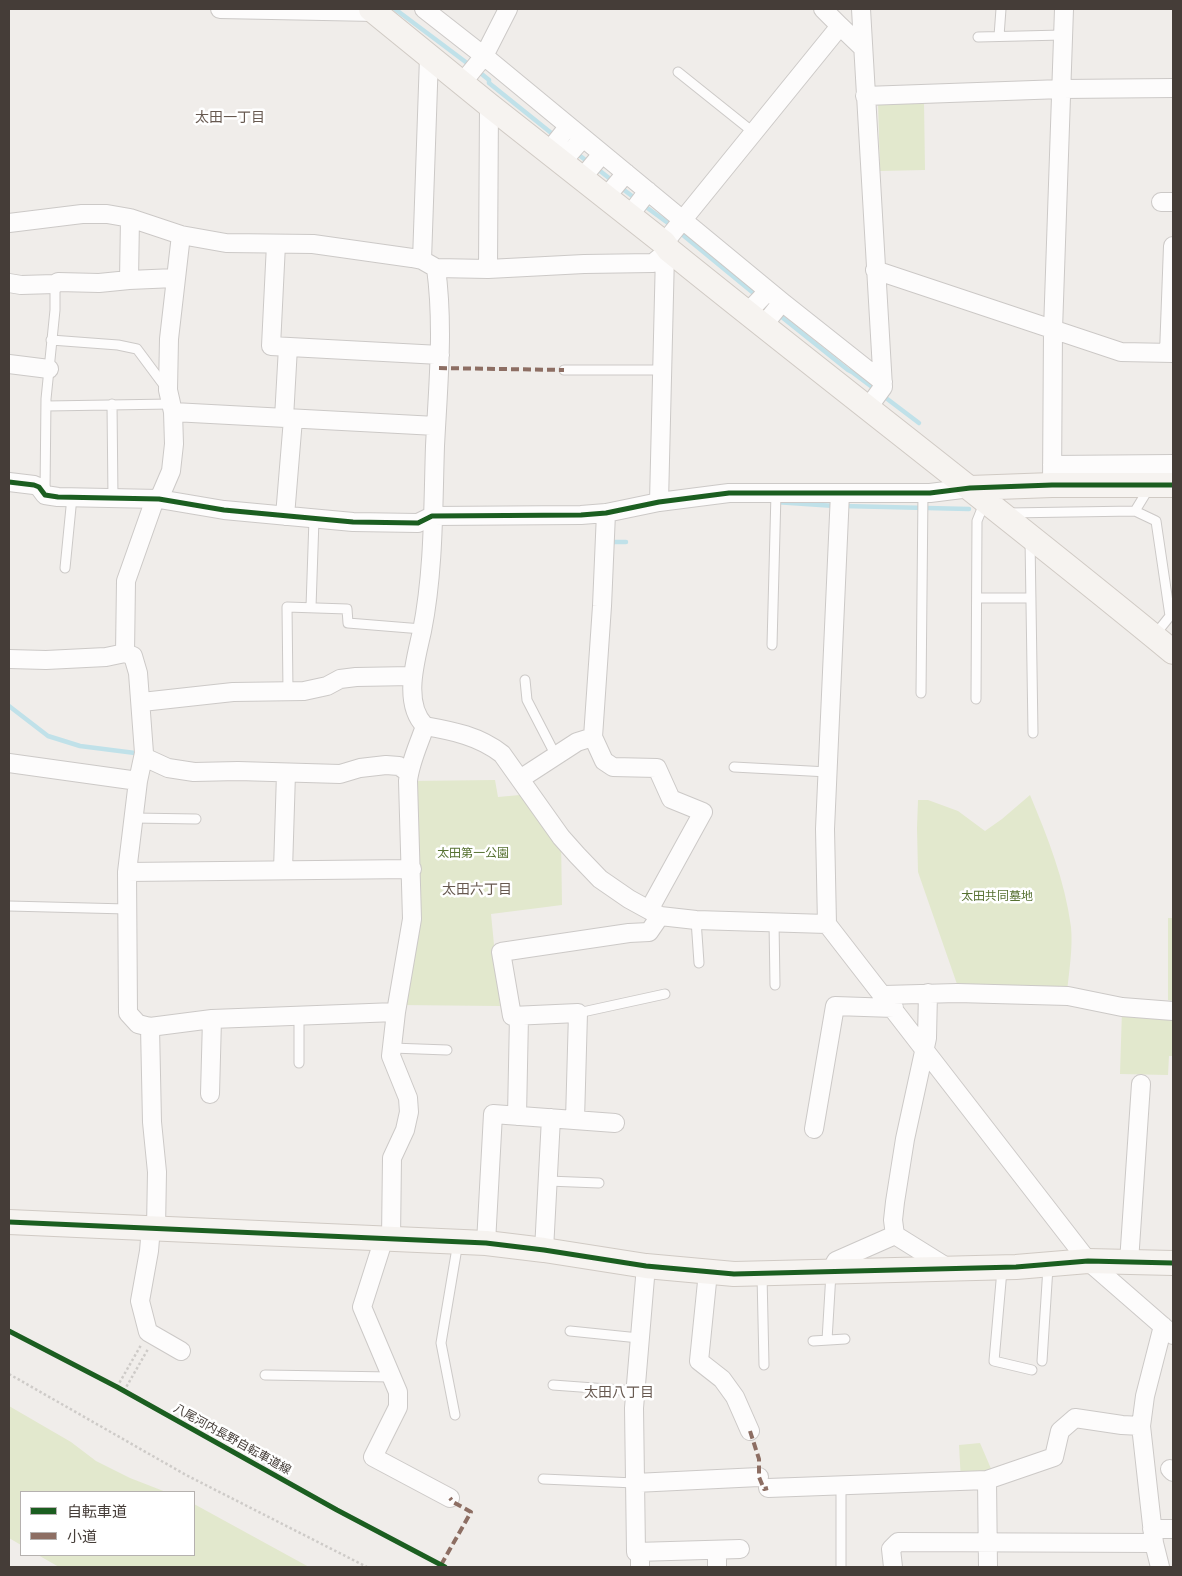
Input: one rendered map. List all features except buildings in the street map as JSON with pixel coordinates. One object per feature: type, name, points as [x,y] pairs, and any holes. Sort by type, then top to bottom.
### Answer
[{"type":"street","points":[[220,9],[377,11],[429,57],[466,78],[489,105],[559,152],[633,211],[667,245],[765,308],[877,394],[985,501],[1173,652]]},
{"type":"street","points":[[424,9],[683,219],[765,308],[877,394]]},
{"type":"street","points":[[466,78],[484,56],[508,9]]},
{"type":"street","points":[[823,9],[863,48]]},
{"type":"street","points":[[861,9],[875,270],[877,394]]},
{"type":"street","points":[[1052,475],[1053,330],[1064,9]]},
{"type":"street","points":[[9,223],[82,214],[107,214],[130,218],[181,235],[226,243],[313,244],[429,264],[488,269],[584,264],[653,263],[683,219],[840,26]]},
{"type":"street","points":[[429,57],[429,264],[440,308],[440,355],[428,586],[422,629],[412,676],[416,709],[420,720],[425,726],[471,737],[489,744],[502,754],[561,837],[594,873],[629,898],[655,913],[696,920],[827,924]]},
{"type":"street","points":[[865,96],[1062,89],[1173,88]]},
{"type":"street","points":[[488,269],[489,105]]},
{"type":"street","points":[[559,152],[568,127]]},
{"type":"street","points":[[559,152],[582,138]]},
{"type":"street","points":[[586,174],[602,154]]},
{"type":"street","points":[[609,193],[626,173]]},
{"type":"street","points":[[633,211],[648,191]]},
{"type":"street","points":[[129,280],[130,218]]},
{"type":"street","points":[[124,653],[126,581],[157,499],[171,472],[174,444],[170,402],[170,338],[181,235]]},
{"type":"street","points":[[276,244],[271,346],[440,355]]},
{"type":"street","points":[[659,502],[667,245]]},
{"type":"street","points":[[875,270],[1121,352],[1171,353],[1173,246]]},
{"type":"street","points":[[9,283],[21,285],[55,284],[58,282],[99,283],[175,278]]},
{"type":"street","points":[[285,516],[289,418],[288,347]]},
{"type":"street","points":[[9,364],[49,369]]},
{"type":"street","points":[[170,402],[289,418],[436,426]]},
{"type":"street","points":[[9,482],[34,485],[39,487],[45,495],[157,499],[224,510],[314,519],[400,524],[418,522],[432,516],[541,516],[606,513],[659,502],[729,493],[776,499],[839,502],[923,497],[985,501],[1052,475],[1173,464]]},
{"type":"street","points":[[1052,475],[1162,485]]},
{"type":"street","points":[[839,502],[825,829],[827,924],[1088,1261],[1168,1330],[1145,1396],[1141,1426],[1153,1536],[1160,1567]]},
{"type":"street","points":[[575,1120],[578,1013],[512,1016],[501,952],[628,933],[650,932],[655,913],[703,812],[671,799],[657,768],[613,767],[604,761],[593,738],[606,513]]},
{"type":"street","points":[[9,659],[56,660],[106,657],[124,653],[133,656],[138,673],[142,702],[144,756],[138,781],[127,872],[128,1013],[138,1024],[150,1027],[212,1019],[396,1012]]},
{"type":"street","points":[[142,702],[233,692],[304,690],[327,686],[340,679],[356,677],[412,676]]},
{"type":"street","points":[[425,726],[419,746],[410,765],[409,773],[412,919],[396,1012],[391,1056],[408,1098],[409,1112],[405,1130],[392,1158],[388,1238],[362,1307],[398,1392],[398,1407],[373,1457],[450,1498]]},
{"type":"street","points":[[520,779],[577,742],[593,738]]},
{"type":"street","points":[[144,756],[168,768],[194,772],[238,771],[340,774],[360,768],[386,765],[399,766],[409,773]]},
{"type":"street","points":[[9,763],[138,781]]},
{"type":"street","points":[[283,870],[286,773]]},
{"type":"street","points":[[127,872],[412,869]]},
{"type":"street","points":[[895,1235],[893,1220],[894,1202],[905,1139],[927,1038],[928,993]]},
{"type":"street","points":[[814,1129],[835,1006],[889,1002],[928,993],[1068,996],[1122,1007],[1173,1011]]},
{"type":"street","points":[[517,1116],[519,1016]]},
{"type":"street","points":[[210,1094],[212,1019]]},
{"type":"street","points":[[150,1027],[152,1122],[157,1172],[153,1228],[140,1301],[152,1334],[181,1351]]},
{"type":"street","points":[[1129,1262],[1141,1084]]},
{"type":"street","points":[[486,1243],[493,1114],[615,1123]]},
{"type":"street","points":[[544,1250],[551,1118]]},
{"type":"street","points":[[9,1222],[486,1243],[646,1266],[734,1274],[1002,1267],[1088,1261],[1173,1263]]},
{"type":"street","points":[[895,1235],[948,1268]]},
{"type":"street","points":[[831,1271],[836,1261],[895,1235]]},
{"type":"street","points":[[646,1266],[635,1391],[636,1552],[640,1559],[717,1558],[740,1549]]},
{"type":"street","points":[[708,1272],[699,1361],[722,1379],[735,1397],[750,1431]]},
{"type":"street","points":[[635,1483],[764,1482],[842,1486],[987,1480],[1054,1457],[1060,1431],[1075,1418],[1141,1426]]},
{"type":"street","points":[[987,1480],[988,1567]]},
{"type":"street","points":[[893,1567],[891,1549],[898,1542],[988,1543],[1153,1536],[1173,1529]]},
{"type":"lane","points":[[998,36],[1001,9]]},
{"type":"lane","points":[[978,37],[1063,35]]},
{"type":"lane","points":[[678,72],[753,132]]},
{"type":"lane","points":[[45,495],[46,406],[55,310],[55,284]]},
{"type":"lane","points":[[46,406],[170,402],[137,349],[51,340]]},
{"type":"lane","points":[[564,370],[663,370]]},
{"type":"lane","points":[[112,404],[113,498]]},
{"type":"lane","points":[[1135,511],[1162,485]]},
{"type":"lane","points":[[65,568],[72,497]]},
{"type":"lane","points":[[921,693],[923,497]]},
{"type":"lane","points":[[772,645],[776,499]]},
{"type":"lane","points":[[976,699],[977,521],[985,501],[1135,511],[1156,521],[1170,616],[1154,636]]},
{"type":"lane","points":[[311,607],[314,519]]},
{"type":"lane","points":[[1030,536],[1033,733]]},
{"type":"lane","points":[[977,598],[1030,598]]},
{"type":"lane","points":[[288,691],[287,607],[348,609],[348,623],[422,629]]},
{"type":"lane","points":[[525,680],[527,700],[556,756]]},
{"type":"lane","points":[[734,767],[828,772]]},
{"type":"lane","points":[[134,818],[196,819]]},
{"type":"lane","points":[[9,906],[127,909]]},
{"type":"lane","points":[[696,920],[699,964]]},
{"type":"lane","points":[[774,922],[775,985]]},
{"type":"lane","points":[[578,1013],[665,994]]},
{"type":"lane","points":[[299,1063],[300,1016]]},
{"type":"lane","points":[[392,1048],[446,1050]]},
{"type":"lane","points":[[548,1181],[599,1183]]},
{"type":"lane","points":[[456,1415],[441,1342],[458,1241]]},
{"type":"lane","points":[[1042,1361],[1048,1264]]},
{"type":"lane","points":[[1002,1267],[994,1361],[1032,1370]]},
{"type":"lane","points":[[826,1340],[831,1271]]},
{"type":"lane","points":[[762,1273],[764,1365]]},
{"type":"lane","points":[[570,1331],[639,1338]]},
{"type":"lane","points":[[813,1341],[845,1340]]},
{"type":"lane","points":[[265,1374],[392,1377]]},
{"type":"lane","points":[[553,1385],[635,1391]]},
{"type":"lane","points":[[543,1479],[635,1483]]},
{"type":"lane","points":[[840,1567],[842,1486]]},
{"type":"path","points":[[117,1387],[152,1334]]},
{"type":"path","points":[[124,1391],[152,1334]]},
{"type":"path","points":[[9,1374],[186,1475],[367,1567]]},
{"type":"path","points":[[108,1383],[132,1396]]},
{"type":"green space","points":[[924,101],[925,170],[880,171],[878,102]]},
{"type":"green space","name":"太田第一公園","points":[[495,780],[498,797],[531,794],[561,837],[562,905],[491,914],[500,1006],[398,1005],[412,919],[408,781]]},
{"type":"green space","name":"太田共同墓地","points":[[1030,795],[1055,860],[1065,893],[1072,943],[1067,992],[958,987],[918,872],[918,800],[928,800],[958,811],[985,831]]},
{"type":"green space","points":[[1168,918],[1173,918],[1173,1001],[1168,1000]]},
{"type":"green space","points":[[1122,1010],[1173,1011],[1173,1056],[1169,1056],[1168,1075],[1120,1074]]},
{"type":"green space","points":[[9,1406],[71,1442],[96,1461],[130,1478],[163,1491],[20,1491],[20,1544],[9,1538]]},
{"type":"green space","points":[[980,1443],[995,1478],[961,1481],[959,1445]]},
{"type":"green space","points":[[195,1505],[309,1567],[59,1567],[40,1556],[195,1556]]},
{"type":"waterway","points":[[395,9],[471,66]]},
{"type":"waterway","points":[[478,71],[489,80],[489,83],[555,136]]},
{"type":"waterway","points":[[575,152],[588,162]]},
{"type":"waterway","points":[[595,167],[614,182]]},
{"type":"waterway","points":[[620,187],[636,199]]},
{"type":"waterway","points":[[642,204],[672,226]]},
{"type":"waterway","points":[[678,231],[757,296]]},
{"type":"waterway","points":[[778,314],[876,390]]},
{"type":"waterway","points":[[882,395],[919,423]]},
{"type":"waterway","points":[[775,502],[835,506]]},
{"type":"waterway","points":[[843,506],[969,509]]},
{"type":"waterway","points":[[610,545],[610,542],[626,542]]},
{"type":"waterway","points":[[9,706],[48,736],[80,746],[135,753]]},
{"type":"marked path","points":[[439,368],[564,370]]},
{"type":"marked path","points":[[750,1431],[759,1459],[759,1477],[764,1489],[768,1488]]},
{"type":"marked path","points":[[441,1565],[471,1512],[453,1502],[450,1498]]},
{"type":"cycle path","points":[[9,482],[34,485],[39,487],[45,495],[58,497],[159,499],[224,510],[353,522],[418,523],[432,516],[581,515],[606,513],[659,502],[729,493],[930,493],[970,488],[1052,485],[1173,485]]},
{"type":"cycle path","points":[[9,1222],[486,1243],[646,1266],[734,1274],[1016,1267],[1088,1261],[1173,1263]]},
{"type":"cycle path","name":"八尾河内長野自転車道線","points":[[9,1331],[117,1387],[337,1510],[445,1567]]},
{"type":"district","name":"太田一丁目","points":[[230,119]]},
{"type":"district","name":"太田六丁目","points":[[477,891]]},
{"type":"district","name":"太田八丁目","points":[[619,1394]]}]
